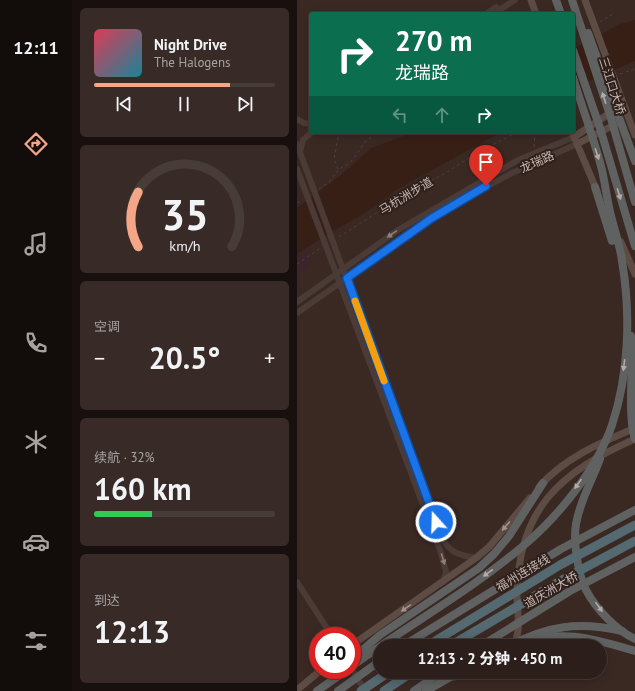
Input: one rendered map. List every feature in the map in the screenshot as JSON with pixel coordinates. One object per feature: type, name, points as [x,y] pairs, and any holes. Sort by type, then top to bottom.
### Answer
[{"type":"highway","points":[[551,0],[554,12]]},
{"type":"highway","points":[[556,0],[560,12]]},
{"type":"highway","name":"三江口大桥","points":[[572,0],[635,202]]},
{"type":"highway","points":[[576,0],[635,161]]},
{"type":"highway","name":"三江口大桥","points":[[575,56],[600,128],[635,246]]},
{"type":"highway","points":[[575,83],[602,169],[622,260],[627,299],[627,343],[621,384],[611,426],[597,466],[583,495],[576,525],[577,558],[586,590],[604,614],[628,636],[635,639]]},
{"type":"highway","points":[[595,187],[619,261],[629,313],[633,357],[633,441]]},
{"type":"highway","points":[[361,661],[488,573],[524,546],[549,521],[571,495],[593,464],[611,426]]},
{"type":"highway","points":[[361,651],[380,635],[479,568],[494,554],[509,536],[543,483]]},
{"type":"highway","points":[[414,639],[561,549],[635,510]]},
{"type":"highway","name":"福州连接线","points":[[438,639],[559,565],[635,525]]},
{"type":"highway","points":[[462,639],[561,580],[635,541]]},
{"type":"highway","name":"道庆洲大桥","points":[[493,639],[570,592],[635,557]]},
{"type":"highway","points":[[523,639],[551,628],[577,625],[603,627],[635,634]]},
{"type":"highway","points":[[534,639],[569,636],[592,639]]},
{"type":"highway","points":[[607,643],[635,651]]},
{"type":"highway","points":[[338,691],[373,666]]},
{"type":"highway","points":[[314,691],[328,679]]},
{"type":"highway","points":[[317,691],[334,679]]},
{"type":"highway","points":[[361,691],[379,679]]},
{"type":"highway","points":[[384,691],[402,679]]},
{"type":"highway","points":[[414,691],[431,679]]},
{"type":"highway","points":[[427,691],[447,679]]},
{"type":"main road","points":[[531,0],[534,12]]},
{"type":"main road","points":[[586,2],[635,134]]},
{"type":"main road","points":[[575,133],[623,104]]},
{"type":"main road","points":[[577,144],[628,118]]},
{"type":"main road","points":[[573,134],[595,187],[635,274]]},
{"type":"main road","points":[[361,639],[443,582],[489,547],[543,483],[562,465],[590,448],[635,427]]},
{"type":"main road","points":[[615,437],[619,446]]},
{"type":"main road","points":[[516,639],[518,627],[518,566],[524,538],[536,513],[551,493],[569,476],[593,460],[619,446],[633,441]]},
{"type":"main road","points":[[297,690],[310,679]]},
{"type":"main road","points":[[427,691],[449,679]]},
{"type":"street","points":[[489,12],[508,0]]},
{"type":"street","points":[[496,12],[515,0]]},
{"type":"street","points":[[297,119],[309,124]]},
{"type":"street","points":[[300,151],[303,140],[310,134]]},
{"type":"street","name":"龙瑞路","points":[[297,302],[398,230],[503,168],[573,134]]},
{"type":"street","points":[[297,144],[335,240],[343,268],[441,536],[449,550],[454,553],[476,558]]},
{"type":"street","name":"龙瑞路","points":[[297,313],[451,205],[512,173],[577,144]]},
{"type":"street","points":[[297,168],[305,196],[341,282],[444,560],[446,572],[443,582]]},
{"type":"street","points":[[297,582],[326,627]]},
{"type":"street","points":[[358,679],[365,691]]},
{"type":"path","points":[[339,134],[334,159],[339,169]]},
{"type":"path","points":[[315,190],[329,182],[339,169],[344,168],[350,163],[366,141],[375,134]]},
{"type":"path","name":"马杭洲步道","points":[[335,240],[412,190],[444,174],[475,154],[513,134]]},
{"type":"path","points":[[533,153],[535,134]]},
{"type":"path","points":[[297,203],[305,196]]},
{"type":"path","points":[[297,264],[325,246]]},
{"type":"shaded area","points":[[635,20],[635,61],[575,87],[575,48],[620,24]]},
{"type":"shaded area","points":[[410,134],[497,134],[398,189],[362,215],[331,232],[297,254],[297,208],[341,175],[371,148]]},
{"type":"shaded area","points":[[307,250],[311,264],[297,275],[297,258]]},
{"type":"slow traffic","points":[[355,301],[384,381]]},
{"type":"route","points":[[436,522],[347,278],[451,205],[486,186]]}]
